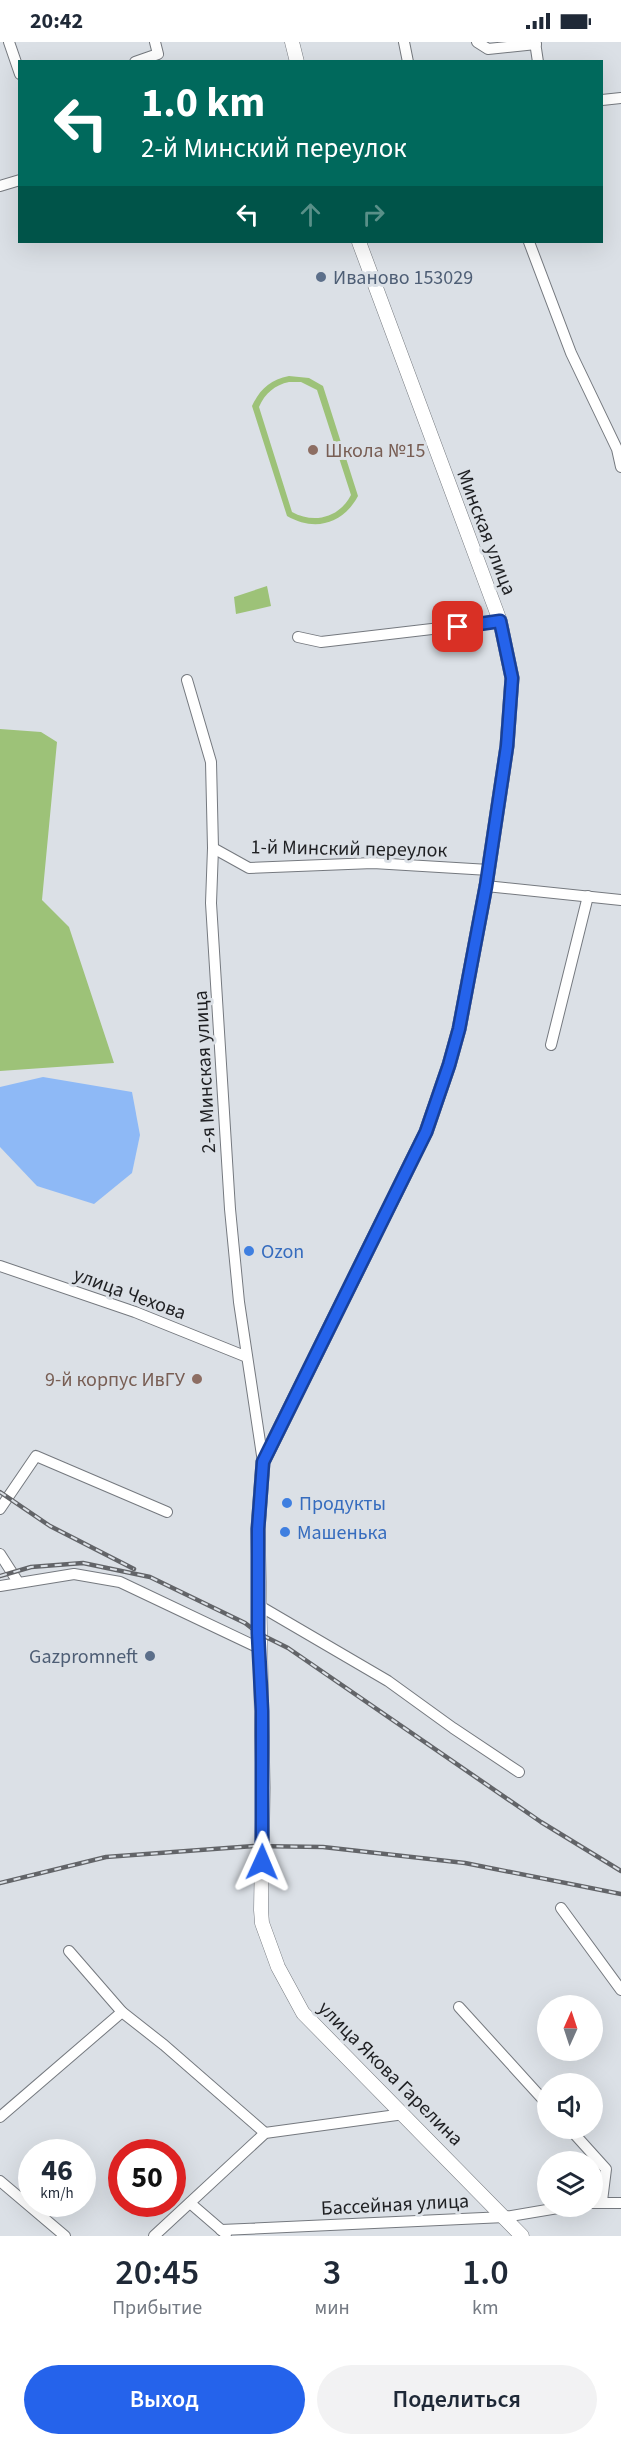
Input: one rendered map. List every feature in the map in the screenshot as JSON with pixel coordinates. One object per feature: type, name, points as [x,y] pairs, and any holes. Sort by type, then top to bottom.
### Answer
[{"type":"main road","points":[[292,42],[296,60]]},
{"type":"main road","name":"Минская улица","points":[[262,1846],[258,1514],[263,1462],[426,1132],[459,1029],[489,870],[507,746],[512,678],[500,621],[359,243]]},
{"type":"main road","name":"улица Якова Гарелина","points":[[262,1846],[262,1923],[283,1976],[303,2013],[522,2236]]},
{"type":"street","points":[[9,42],[18,68]]},
{"type":"street","points":[[141,60],[158,54],[154,42]]},
{"type":"street","points":[[404,42],[408,60]]},
{"type":"street","points":[[477,42],[488,49],[536,43],[538,60]]},
{"type":"street","points":[[603,100],[621,98]]},
{"type":"street","points":[[0,186],[18,181]]},
{"type":"street","points":[[529,243],[571,353],[617,449],[621,467]]},
{"type":"street","points":[[298,638],[321,642],[500,621]]},
{"type":"street","name":"2-я Минская улица","points":[[188,680],[211,762],[213,848],[211,903],[230,1209],[238,1302],[263,1462]]},
{"type":"street","name":"1-й Минский переулок","points":[[213,848],[249,868],[373,864],[489,870]]},
{"type":"street","points":[[486,886],[621,900]]},
{"type":"street","points":[[551,1045],[588,896]]},
{"type":"street","name":"улица Чехова","points":[[0,1266],[135,1312],[247,1357]]},
{"type":"street","points":[[0,1509],[36,1456],[167,1512]]},
{"type":"street","points":[[0,1554],[18,1582]]},
{"type":"street","points":[[0,1586],[74,1574],[120,1582],[259,1648]]},
{"type":"street","points":[[258,1605],[388,1681],[519,1772]]},
{"type":"street","points":[[561,1908],[621,1990]]},
{"type":"street","points":[[69,1951],[122,2012],[164,2045],[265,2133]]},
{"type":"street","points":[[459,2007],[537,2093]]},
{"type":"street","points":[[0,2117],[122,2012]]},
{"type":"street","points":[[154,2236],[265,2133],[404,2114]]},
{"type":"street","points":[[579,2139],[590,2151]]},
{"type":"street","points":[[603,2166],[606,2169],[603,2180]]},
{"type":"street","points":[[0,2181],[65,2236]]},
{"type":"street","points":[[603,2202],[621,2203]]},
{"type":"street","points":[[189,2203],[224,2233]]},
{"type":"street","name":"Бассейная улица","points":[[224,2233],[505,2217],[537,2212]]},
{"type":"green space","points":[[289,376],[309,378],[323,386],[358,496],[345,513],[327,523],[308,524],[287,516],[252,406],[266,386]],"holes":[[[301,382],[317,390],[351,495],[340,509],[325,517],[309,518],[292,512],[259,407],[267,394],[279,385]]]},
{"type":"green space","points":[[267,586],[271,606],[236,614],[234,597]]},
{"type":"green space","points":[[0,729],[41,732],[57,742],[42,900],[69,927],[114,1063],[0,1071]]},
{"type":"water","points":[[43,1077],[132,1092],[140,1135],[132,1173],[94,1204],[37,1186],[0,1147],[0,1087]]},
{"type":"railway","points":[[0,1492],[50,1526],[134,1569]]},
{"type":"railway","points":[[0,1576],[31,1567],[83,1563],[150,1577],[245,1623],[258,1633],[288,1648],[541,1822],[621,1871]]},
{"type":"railway","points":[[0,1883],[106,1857],[254,1846],[323,1847],[465,1863],[621,1894]]},
{"type":"place","name":"Иваново 153029","points":[[321,277]]},
{"type":"place","name":"Школа №15","points":[[313,450]]},
{"type":"place","name":"Ozon","points":[[249,1251]]},
{"type":"place","name":"9-й корпус ИвГУ","points":[[197,1379]]},
{"type":"place","name":"Продукты","points":[[287,1503]]},
{"type":"place","name":"Машенька","points":[[285,1532]]},
{"type":"place","name":"Gazpromneft","points":[[150,1656]]},
{"type":"route","points":[[262,1862],[263,1788],[258,1633],[258,1514],[263,1462],[426,1132],[459,1029],[486,886],[507,746],[512,678],[500,621],[458,627]]}]
